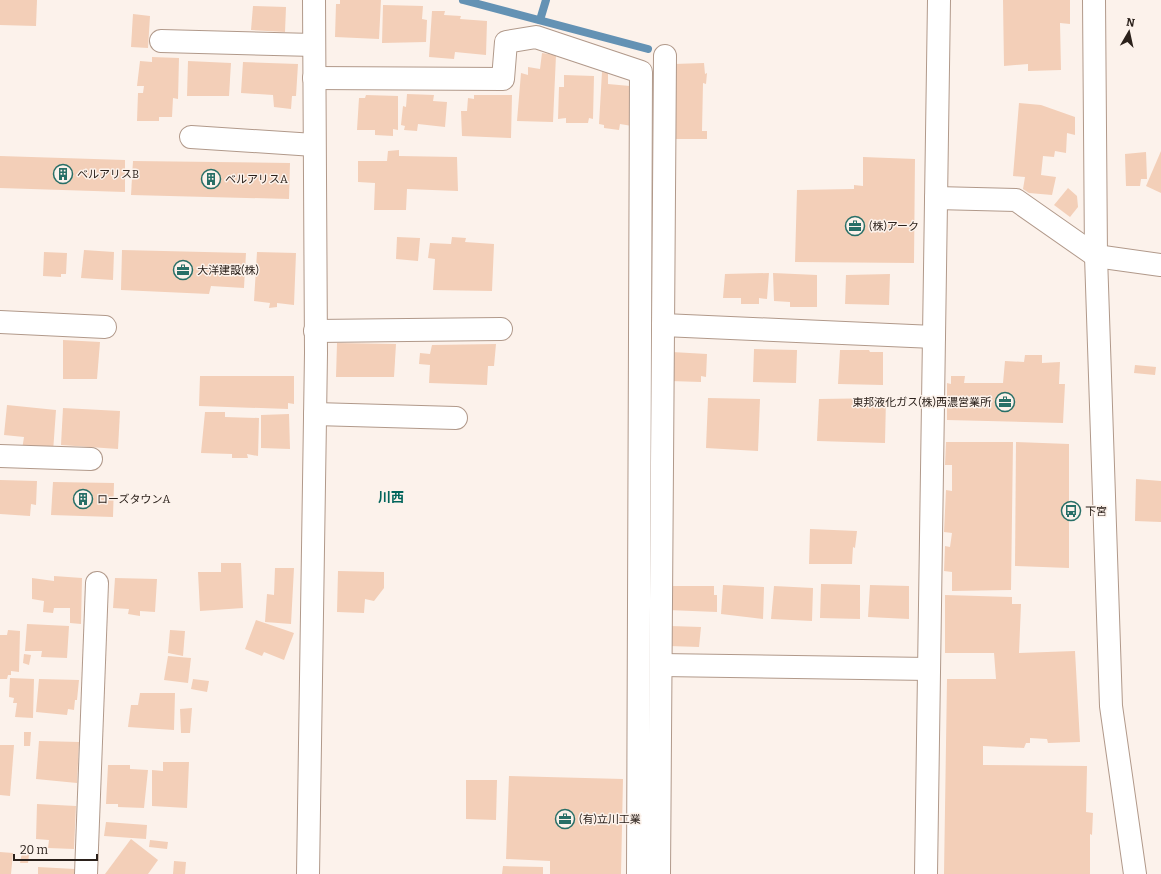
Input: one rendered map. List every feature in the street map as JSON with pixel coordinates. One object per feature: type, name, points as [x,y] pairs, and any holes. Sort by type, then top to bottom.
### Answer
[{"type":"street","points":[[308,874],[315,414],[314,0]]},
{"type":"street","points":[[926,874],[939,0]]},
{"type":"street","points":[[1094,0],[1096,256],[1111,706],[1135,874]]},
{"type":"street","points":[[314,78],[503,79],[506,42],[536,37],[641,72],[638,874]]},
{"type":"street","points":[[161,41],[314,45]]},
{"type":"street","points":[[659,874],[665,56]]},
{"type":"street","points":[[191,137],[314,145]]},
{"type":"street","points":[[936,198],[1016,200],[1096,256],[1161,265]]},
{"type":"street","points":[[0,322],[105,327]]},
{"type":"street","points":[[663,324],[934,337]]},
{"type":"street","points":[[315,331],[501,329]]},
{"type":"street","points":[[315,414],[456,418]]},
{"type":"street","points":[[0,456],[91,459]]},
{"type":"street","points":[[86,874],[97,583]]},
{"type":"street","points":[[661,665],[929,669]]},
{"type":"building","points":[[0,0],[37,0],[36,26],[0,25]]},
{"type":"building","points":[[340,0],[381,0],[379,39],[335,37],[336,4],[340,4]]},
{"type":"building","points":[[1003,0],[1070,0],[1070,24],[1060,23],[1061,70],[1028,71],[1028,64],[1004,66]]},
{"type":"building","points":[[383,5],[423,6],[422,19],[427,20],[426,42],[382,43]]},
{"type":"building","points":[[253,6],[286,7],[285,32],[251,30]]},
{"type":"building","points":[[432,11],[445,11],[444,15],[461,16],[460,19],[487,21],[486,55],[455,52],[454,59],[429,57]]},
{"type":"building","points":[[133,14],[150,16],[148,48],[131,47]]},
{"type":"building","points":[[542,53],[556,55],[553,122],[517,121],[521,73],[528,75],[528,67],[540,69]]},
{"type":"building","points":[[152,57],[179,58],[178,99],[173,98],[172,117],[159,117],[159,121],[137,121],[138,93],[143,93],[144,86],[137,86],[140,61],[152,62]]},
{"type":"building","points":[[188,61],[231,63],[229,96],[187,96]]},
{"type":"building","points":[[243,62],[298,64],[296,96],[292,96],[291,109],[274,107],[273,95],[241,93]]},
{"type":"building","points":[[704,63],[705,74],[707,73],[706,84],[703,83],[702,131],[707,131],[707,139],[675,139],[674,64]]},
{"type":"building","points":[[602,72],[608,73],[608,84],[630,86],[630,94],[634,94],[632,126],[620,124],[619,130],[604,128],[604,125],[599,124]]},
{"type":"building","points":[[564,75],[594,76],[593,119],[589,118],[588,123],[566,123],[566,118],[558,119],[559,87],[564,87]]},
{"type":"building","points":[[407,94],[434,95],[433,101],[447,102],[445,127],[418,124],[417,131],[404,130],[405,126],[401,125],[403,106],[406,107]]},
{"type":"building","points":[[366,95],[398,96],[398,130],[393,129],[393,136],[375,135],[375,130],[357,130],[359,98],[365,98]]},
{"type":"building","points":[[474,95],[512,95],[511,138],[462,136],[461,111],[467,111],[468,98],[474,99]]},
{"type":"building","points":[[1019,103],[1041,105],[1075,117],[1075,135],[1067,133],[1066,153],[1055,151],[1054,157],[1043,156],[1041,175],[1056,177],[1052,195],[1029,193],[1023,189],[1025,177],[1013,176]]},
{"type":"building","points":[[399,150],[399,156],[457,157],[458,191],[407,189],[406,210],[374,210],[375,183],[358,182],[358,161],[387,161],[388,151]]},
{"type":"building","points":[[1161,151],[1161,193],[1146,186]]},
{"type":"building","points":[[1146,152],[1147,179],[1141,179],[1140,186],[1126,186],[1125,154]]},
{"type":"building","name":"ベルアリスB","points":[[0,156],[125,160],[125,192],[0,188]]},
{"type":"building","name":"(株)アーク","points":[[863,157],[915,159],[914,263],[795,262],[797,190],[854,189],[854,185],[863,186]]},
{"type":"building","name":"ベルアリスA","points":[[133,161],[290,163],[289,199],[131,195]]},
{"type":"building","points":[[1068,188],[1077,196],[1078,207],[1070,217],[1054,205]]},
{"type":"building","points":[[397,237],[420,238],[418,261],[396,259]]},
{"type":"building","points":[[452,237],[466,238],[465,242],[494,244],[492,291],[433,290],[435,259],[428,258],[430,243],[451,244]]},
{"type":"building","points":[[84,250],[114,252],[113,280],[81,278]]},
{"type":"building","name":"大洋建設(株)","points":[[122,250],[246,253],[244,288],[211,286],[209,294],[121,290]]},
{"type":"building","points":[[44,252],[67,253],[66,274],[61,274],[61,277],[43,276]]},
{"type":"building","points":[[257,252],[296,253],[294,305],[277,303],[277,307],[269,308],[270,303],[254,301]]},
{"type":"building","points":[[769,273],[767,299],[759,298],[759,304],[741,304],[741,298],[723,298],[725,274]]},
{"type":"building","points":[[773,273],[817,275],[817,307],[790,307],[790,302],[774,301]]},
{"type":"building","points":[[890,274],[889,305],[845,304],[846,275]]},
{"type":"building","points":[[63,340],[100,342],[97,379],[63,379]]},
{"type":"building","points":[[337,343],[396,344],[394,377],[336,377]]},
{"type":"building","points":[[496,344],[494,366],[488,366],[487,385],[429,383],[430,365],[419,364],[420,353],[430,354],[432,345]]},
{"type":"building","points":[[754,349],[797,350],[796,383],[753,382]]},
{"type":"building","points":[[840,350],[869,350],[870,352],[883,352],[883,385],[838,384]]},
{"type":"building","points":[[672,352],[707,354],[706,377],[701,376],[701,382],[670,381]]},
{"type":"building","name":"東邦液化ガス(株)西濃営業所","points":[[1025,355],[1042,355],[1042,363],[1060,362],[1059,384],[1065,384],[1063,423],[947,420],[947,383],[951,384],[951,376],[965,376],[964,383],[1003,383],[1005,361],[1024,362]]},
{"type":"building","points":[[1135,365],[1156,367],[1155,375],[1134,373]]},
{"type":"building","points":[[200,376],[294,376],[294,404],[288,403],[288,409],[199,406]]},
{"type":"building","points":[[708,398],[760,399],[758,451],[706,448]]},
{"type":"building","points":[[886,398],[885,443],[817,441],[819,399]]},
{"type":"building","points":[[7,405],[56,410],[53,452],[22,450],[24,437],[4,435]]},
{"type":"building","points":[[63,408],[120,411],[118,449],[61,445]]},
{"type":"building","points":[[205,412],[225,412],[225,417],[259,418],[258,456],[247,454],[248,458],[232,458],[232,454],[201,453]]},
{"type":"building","points":[[289,414],[290,449],[261,448],[261,415]]},
{"type":"building","points":[[946,442],[1013,442],[1011,590],[952,591],[952,572],[944,571],[945,546],[950,547],[952,533],[944,532],[946,490],[952,491],[952,465],[945,465]]},
{"type":"building","points":[[1016,442],[1069,444],[1069,568],[1015,566]]},
{"type":"building","points":[[1136,479],[1161,481],[1161,522],[1135,521]]},
{"type":"building","points":[[0,480],[37,481],[36,505],[31,504],[30,516],[0,514]]},
{"type":"building","name":"ローズタウンA","points":[[53,482],[114,483],[113,517],[51,515]]},
{"type":"building","points":[[810,529],[857,531],[855,548],[853,547],[852,564],[809,564]]},
{"type":"building","points":[[221,563],[241,563],[243,608],[200,611],[198,572],[221,572]]},
{"type":"building","points":[[275,568],[294,568],[291,624],[265,622],[267,594],[274,595]]},
{"type":"building","points":[[338,571],[384,572],[384,588],[374,601],[365,599],[364,613],[337,612]]},
{"type":"building","points":[[54,576],[82,578],[81,624],[70,623],[70,608],[54,608],[53,613],[43,612],[44,601],[32,599],[32,578],[54,581]]},
{"type":"building","points":[[115,578],[157,579],[155,612],[140,611],[140,616],[128,614],[129,609],[113,608]]},
{"type":"building","points":[[821,584],[860,585],[860,619],[820,618]]},
{"type":"building","points":[[723,585],[764,587],[763,619],[721,614]]},
{"type":"building","points":[[870,585],[909,586],[909,619],[868,617]]},
{"type":"building","points":[[669,586],[714,586],[714,595],[717,595],[717,612],[668,610]]},
{"type":"building","points":[[774,586],[813,588],[812,621],[771,619]]},
{"type":"building","points":[[945,595],[1012,597],[1012,604],[1021,604],[1019,653],[1075,651],[1080,742],[1048,743],[1047,739],[1030,738],[1030,743],[1026,743],[1024,748],[983,746],[983,765],[1087,766],[1086,812],[1093,813],[1092,835],[1090,834],[1090,874],[944,874],[947,679],[996,679],[994,653],[945,653]]},
{"type":"building","points":[[256,620],[294,633],[284,660],[264,652],[262,656],[245,649]]},
{"type":"building","points":[[27,624],[69,626],[67,658],[41,657],[42,651],[25,651]]},
{"type":"building","points":[[670,626],[701,627],[699,647],[669,646]]},
{"type":"building","points":[[8,630],[20,631],[19,672],[11,671],[11,675],[8,675],[7,679],[0,679],[0,635],[7,635]]},
{"type":"building","points":[[170,630],[185,631],[183,656],[168,653]]},
{"type":"building","points":[[24,654],[31,655],[29,665],[23,663]]},
{"type":"building","points":[[168,656],[191,658],[188,683],[164,680]]},
{"type":"building","points":[[10,678],[34,679],[33,718],[15,717],[17,703],[13,703],[14,698],[9,697]]},
{"type":"building","points":[[39,679],[79,680],[77,700],[75,700],[74,710],[68,709],[67,715],[36,712]]},
{"type":"building","points":[[193,679],[209,681],[207,692],[191,689]]},
{"type":"building","points":[[140,693],[175,693],[174,730],[128,727],[131,705],[138,705]]},
{"type":"building","points":[[192,708],[190,733],[181,733],[180,709]]},
{"type":"building","points":[[24,732],[31,732],[30,746],[24,746]]},
{"type":"building","points":[[39,741],[79,742],[77,783],[36,779]]},
{"type":"building","points":[[0,745],[14,745],[10,796],[0,795]]},
{"type":"building","points":[[163,762],[189,762],[187,808],[152,806],[152,770],[163,771]]},
{"type":"building","points":[[108,765],[130,765],[130,769],[148,770],[144,808],[118,807],[118,804],[106,804]]},
{"type":"building","name":"(有)立川工業","points":[[509,776],[623,779],[621,874],[550,874],[550,861],[506,859]]},
{"type":"building","points":[[466,780],[497,780],[496,820],[466,819]]},
{"type":"building","points":[[37,804],[76,806],[74,849],[48,848],[49,840],[36,839]]},
{"type":"building","points":[[106,822],[147,825],[146,839],[104,836]]},
{"type":"building","points":[[131,839],[158,860],[148,874],[105,874]]},
{"type":"building","points":[[150,840],[168,842],[167,849],[149,847]]},
{"type":"building","points":[[23,847],[30,847],[28,863],[20,863]]},
{"type":"building","points":[[0,852],[13,853],[11,874],[0,874]]},
{"type":"building","points":[[174,861],[186,862],[185,874],[173,874]]},
{"type":"building","points":[[503,866],[543,867],[543,874],[502,874]]},
{"type":"building","points":[[38,867],[75,869],[75,874],[38,874]]},
{"type":"waterway","points":[[463,0],[648,49]]},
{"type":"waterway","points":[[540,20],[546,0]]},
{"type":"place","name":"ベルアリスB","points":[[63,174]]},
{"type":"place","name":"ベルアリスA","points":[[211,179]]},
{"type":"place","name":"(株)アーク","points":[[855,226]]},
{"type":"place","name":"大洋建設(株)","points":[[183,270]]},
{"type":"place","name":"東邦液化ガス(株)西濃営業所","points":[[1005,402]]},
{"type":"place","name":"ローズタウンA","points":[[83,499]]},
{"type":"place","name":"下宮","points":[[1071,511]]},
{"type":"place","name":"(有)立川工業","points":[[565,819]]},
{"type":"district","name":"川西","points":[[391,497]]}]
